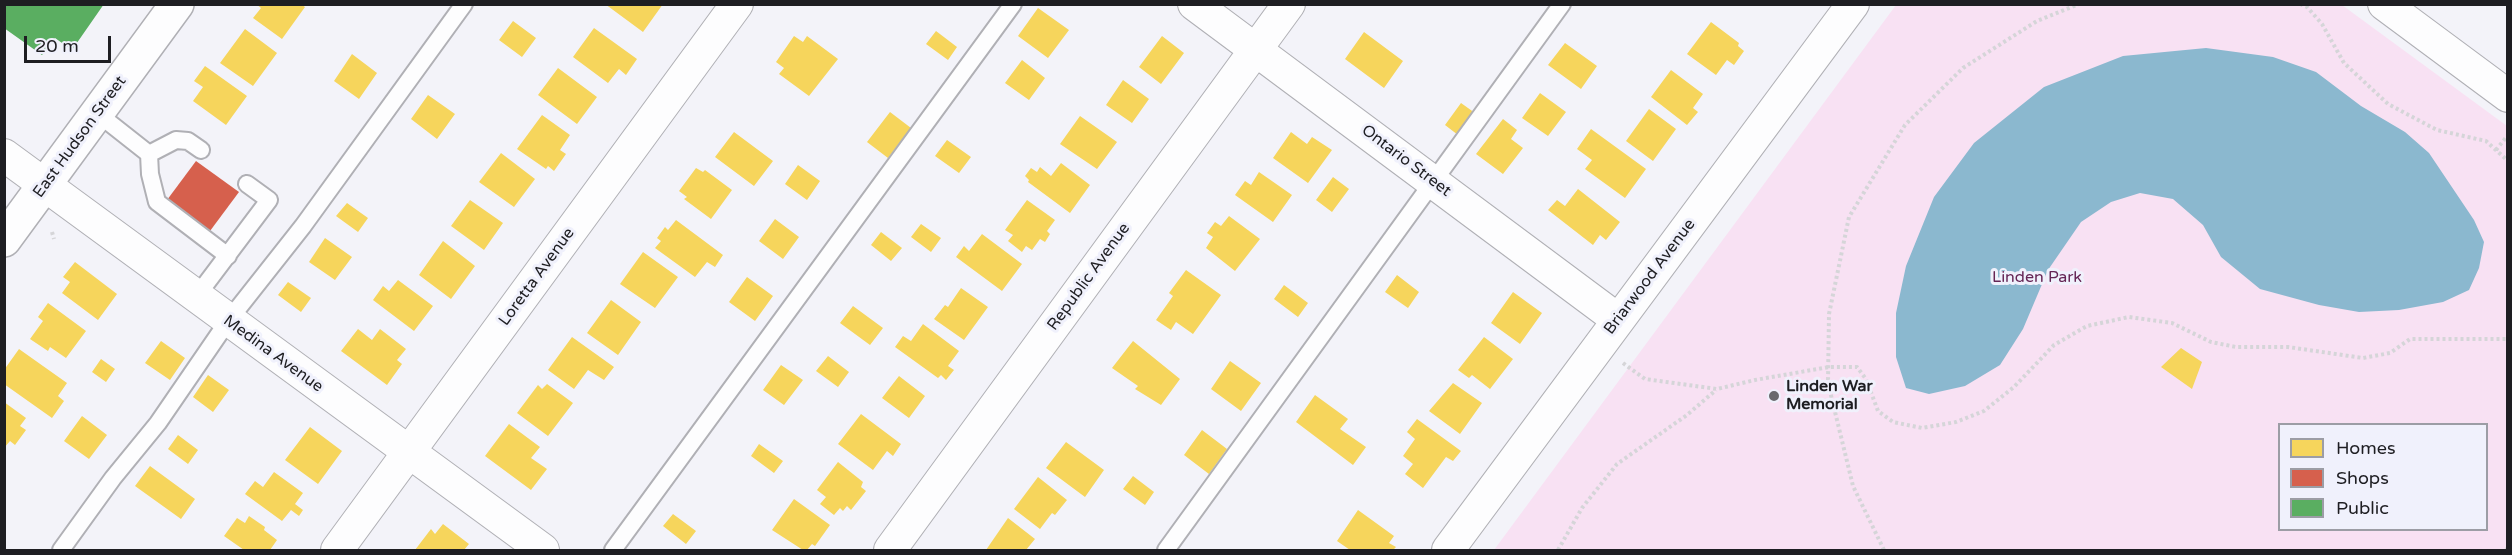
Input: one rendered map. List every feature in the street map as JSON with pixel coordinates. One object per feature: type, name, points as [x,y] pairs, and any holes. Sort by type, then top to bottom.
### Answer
[{"type":"main road","name":"East Hudson Street","points":[[4,240],[177,4]]},
{"type":"street","name":"Loretta Avenue","points":[[337,550],[736,4]]},
{"type":"street","name":"Ontario Street","points":[[1194,4],[1617,319]]},
{"type":"street","name":"Republic Avenue","points":[[890,550],[1289,4]]},
{"type":"street","name":"Briarwood Avenue","points":[[1448,550],[1617,319],[1853,4]]},
{"type":"street","points":[[2384,4],[2508,96]]},
{"type":"street","name":"Medina Avenue","points":[[4,155],[543,550]]},
{"type":"lane","points":[[61,550],[113,477],[158,423],[228,321],[303,226],[464,4]]},
{"type":"lane","points":[[613,550],[1013,4]]},
{"type":"lane","points":[[1167,550],[1562,4]]},
{"type":"lane","points":[[97,113],[150,153]]},
{"type":"lane","points":[[150,153],[176,140],[188,141],[201,150]]},
{"type":"lane","points":[[150,153],[150,174],[158,202],[228,256]]},
{"type":"lane","points":[[196,297],[269,200],[247,184]]},
{"type":"path","points":[[1884,550],[1853,486],[1828,383],[1829,314],[1849,217],[1905,125],[1963,68],[2037,21],[2079,4]]},
{"type":"path","points":[[2300,4],[2308,6],[2322,24],[2344,63],[2388,104],[2437,130],[2486,141],[2508,160]]},
{"type":"path","points":[[2496,150],[2508,135]]},
{"type":"path","points":[[52,232],[54,239]]},
{"type":"path","points":[[1622,361],[1646,379],[1717,389],[1828,367],[1857,367],[1866,379],[1878,411],[1893,422],[1922,428],[1956,422],[1984,411],[2014,387],[2054,345],[2087,326],[2129,317],[2172,323],[2211,342],[2236,347],[2288,347],[2363,358],[2390,353],[2410,339],[2508,339]]},
{"type":"path","points":[[1558,550],[1582,508],[1617,464],[1687,415],[1717,389]]},
{"type":"green space","name":"Linden Park","points":[[1896,5],[2342,5],[2507,126],[2507,550],[1494,550]]},
{"type":"water","points":[[2206,48],[2273,57],[2316,72],[2361,106],[2405,132],[2429,153],[2474,220],[2484,242],[2479,268],[2469,290],[2443,302],[2399,310],[2359,312],[2319,305],[2260,289],[2221,257],[2203,225],[2173,199],[2140,193],[2111,202],[2081,222],[2048,270],[2023,329],[2000,365],[1965,386],[1929,394],[1906,388],[1896,357],[1896,313],[1906,266],[1934,197],[1974,143],[2044,87],[2123,56]]},
{"type":"building: Homes","points":[[256,4],[301,4],[305,7],[282,39],[253,18],[261,8]]},
{"type":"building: Homes","points":[[605,4],[663,4],[643,32]]},
{"type":"building: Homes","points":[[1038,8],[1069,30],[1048,58],[1018,36]]},
{"type":"building: Homes","points":[[513,21],[536,38],[522,57],[499,40]]},
{"type":"building: Homes","points":[[1711,22],[1739,43],[1738,46],[1744,51],[1734,65],[1727,60],[1716,75],[1687,54]]},
{"type":"building: Homes","points":[[594,28],[637,59],[626,75],[619,69],[608,83],[573,57]]},
{"type":"building: Homes","points":[[245,29],[277,53],[253,86],[220,63]]},
{"type":"building: Homes","points":[[936,31],[957,47],[948,60],[926,44]]},
{"type":"building: Homes","points":[[1364,32],[1403,61],[1384,88],[1345,59]]},
{"type":"building: Homes","points":[[794,36],[803,42],[807,36],[838,59],[809,96],[779,74],[784,68],[776,62]]},
{"type":"building: Homes","points":[[1162,36],[1184,53],[1161,84],[1139,67]]},
{"type":"building: Homes","points":[[1565,43],[1597,66],[1581,89],[1548,65]]},
{"type":"building: Homes","points":[[352,54],[377,73],[359,99],[334,81]]},
{"type":"building: Homes","points":[[1022,60],[1045,78],[1029,100],[1005,83]]},
{"type":"building: Homes","points":[[205,66],[247,96],[226,125],[193,101],[203,87],[194,81]]},
{"type":"building: Homes","points":[[558,68],[597,97],[577,124],[538,95]]},
{"type":"building: Homes","points":[[1671,70],[1703,94],[1693,108],[1698,112],[1687,125],[1651,97]]},
{"type":"building: Homes","points":[[1123,80],[1149,99],[1132,123],[1106,105]]},
{"type":"building: Homes","points":[[1540,93],[1566,112],[1548,136],[1522,118]]},
{"type":"building: Homes","points":[[428,95],[455,114],[437,139],[411,119]]},
{"type":"building: Homes","points":[[1461,103],[1475,113],[1458,135],[1445,125]]},
{"type":"building: Homes","points":[[1649,109],[1676,129],[1653,161],[1626,141]]},
{"type":"building: Homes","points":[[890,112],[911,128],[888,158],[867,142]]},
{"type":"building: Homes","points":[[542,115],[570,135],[560,150],[566,154],[554,171],[548,166],[546,169],[517,149]]},
{"type":"building: Homes","points":[[1080,116],[1117,142],[1097,169],[1060,144]]},
{"type":"building: Homes","points":[[1503,119],[1517,130],[1511,139],[1523,148],[1503,174],[1476,154]]},
{"type":"building: Homes","points":[[1591,129],[1646,169],[1625,198],[1585,169],[1592,160],[1577,149]]},
{"type":"building: Homes","points":[[734,132],[773,161],[754,186],[715,157]]},
{"type":"building: Homes","points":[[1291,132],[1307,144],[1312,137],[1332,150],[1308,183],[1273,158]]},
{"type":"building: Homes","points":[[947,140],[971,157],[959,173],[935,156]]},
{"type":"building: Homes","points":[[501,153],[535,179],[514,207],[479,182]]},
{"type":"building: Homes","points":[[1061,163],[1090,185],[1070,213],[1028,182],[1025,176],[1031,168],[1037,172],[1040,167],[1051,176]]},
{"type":"building: Homes","points":[[798,165],[820,181],[807,200],[785,184]]},
{"type":"building: Homes","points":[[696,168],[703,172],[705,170],[732,190],[711,219],[684,199],[687,197],[679,191]]},
{"type":"building: Homes","points":[[1259,172],[1292,195],[1273,222],[1235,195],[1245,181],[1251,185]]},
{"type":"building: Homes","points":[[1333,177],[1349,189],[1332,212],[1316,200]]},
{"type":"building: Homes","points":[[1578,189],[1620,222],[1606,240],[1600,235],[1593,245],[1548,210],[1557,200],[1565,206]]},
{"type":"building: Homes","points":[[470,200],[503,223],[484,250],[451,226]]},
{"type":"building: Homes","points":[[1027,200],[1055,220],[1047,231],[1050,234],[1045,242],[1040,239],[1032,250],[1026,246],[1022,252],[1008,241],[1013,235],[1005,230]]},
{"type":"building: Homes","points":[[347,203],[368,218],[358,232],[336,216]]},
{"type":"building: Homes","points":[[1229,216],[1260,239],[1235,271],[1206,248],[1213,237],[1207,233],[1215,222],[1221,226]]},
{"type":"building: Homes","points":[[775,219],[799,237],[783,259],[759,241]]},
{"type":"building: Homes","points":[[676,220],[723,255],[715,267],[707,262],[695,277],[655,248],[661,241],[657,238],[665,227],[668,230]]},
{"type":"building: Homes","points":[[921,224],[941,238],[931,252],[911,237]]},
{"type":"building: Homes","points":[[881,232],[902,248],[891,261],[871,245]]},
{"type":"building: Homes","points":[[982,234],[1022,264],[1002,291],[956,257],[964,246],[969,251]]},
{"type":"building: Homes","points":[[325,238],[352,257],[335,280],[309,262]]},
{"type":"building: Homes","points":[[443,241],[475,266],[451,299],[419,275]]},
{"type":"building: Homes","points":[[643,252],[678,277],[655,308],[620,284]]},
{"type":"building: Homes","points":[[75,262],[117,294],[98,320],[62,293],[70,282],[63,277]]},
{"type":"building: Homes","points":[[1186,270],[1221,295],[1193,334],[1176,322],[1171,330],[1156,320],[1173,296],[1169,293]]},
{"type":"building: Homes","points":[[1397,275],[1419,292],[1408,308],[1385,292]]},
{"type":"building: Homes","points":[[747,277],[773,296],[755,321],[729,302]]},
{"type":"building: Homes","points":[[398,280],[433,306],[414,331],[373,300],[383,286],[389,291]]},
{"type":"building: Homes","points":[[288,282],[311,298],[301,312],[278,295]]},
{"type":"building: Homes","points":[[1284,285],[1308,303],[1298,317],[1274,299]]},
{"type":"building: Homes","points":[[961,288],[988,307],[964,340],[934,319],[945,305],[948,307]]},
{"type":"building: Homes","points":[[1513,292],[1542,313],[1520,344],[1491,323]]},
{"type":"building: Homes","points":[[611,300],[641,322],[618,355],[587,333]]},
{"type":"building: Homes","points":[[48,303],[86,331],[66,358],[50,347],[48,351],[30,339],[43,321],[38,317]]},
{"type":"building: Homes","points":[[853,306],[883,328],[870,345],[840,323]]},
{"type":"building: Homes","points":[[923,324],[959,351],[948,366],[954,370],[946,380],[941,375],[938,378],[895,347],[903,336],[911,341]]},
{"type":"building: Homes","points":[[358,329],[372,340],[380,329],[406,349],[397,360],[402,364],[387,385],[341,351]]},
{"type":"building: Homes","points":[[572,337],[614,367],[604,380],[588,370],[574,389],[548,370]]},
{"type":"building: Homes","points":[[1484,337],[1513,359],[1490,389],[1472,375],[1469,378],[1458,370]]},
{"type":"building: Homes","points":[[161,341],[185,358],[170,380],[145,363]]},
{"type":"building: Homes","points":[[1133,341],[1180,379],[1161,405],[1135,389],[1138,386],[1112,368]]},
{"type":"building: Homes","points":[[2181,348],[2202,362],[2192,389],[2161,367]]},
{"type":"building: Homes","points":[[19,349],[67,383],[58,396],[64,401],[52,418],[4,384],[4,370]]},
{"type":"building: Homes","points":[[828,356],[849,372],[838,387],[816,371]]},
{"type":"building: Homes","points":[[101,359],[115,369],[106,382],[92,372]]},
{"type":"building: Homes","points":[[1230,361],[1261,383],[1241,411],[1211,389]]},
{"type":"building: Homes","points":[[781,365],[803,380],[784,405],[763,390]]},
{"type":"building: Homes","points":[[208,375],[229,390],[213,412],[193,397]]},
{"type":"building: Homes","points":[[899,376],[925,396],[909,418],[882,398]]},
{"type":"building: Homes","points":[[1453,383],[1482,403],[1460,434],[1429,411]]},
{"type":"building: Homes","points":[[547,384],[573,403],[548,436],[517,413],[538,385],[542,389]]},
{"type":"building: Homes","points":[[1315,395],[1348,419],[1340,429],[1366,447],[1353,465],[1296,422]]},
{"type":"building: Homes","points":[[4,402],[26,418],[20,426],[26,430],[15,445],[10,441],[4,448]]},
{"type":"building: Homes","points":[[861,414],[901,444],[893,456],[887,451],[873,470],[838,444]]},
{"type":"building: Homes","points":[[82,416],[107,435],[89,459],[64,441]]},
{"type":"building: Homes","points":[[1417,419],[1461,451],[1453,461],[1446,457],[1423,488],[1405,474],[1413,464],[1403,456],[1415,439],[1407,432]]},
{"type":"building: Homes","points":[[509,424],[540,447],[531,458],[547,469],[531,490],[485,456]]},
{"type":"building: Homes","points":[[310,427],[342,451],[318,484],[285,460]]},
{"type":"building: Homes","points":[[1202,430],[1227,449],[1209,474],[1184,455]]},
{"type":"building: Homes","points":[[178,435],[198,450],[188,464],[168,449]]},
{"type":"building: Homes","points":[[1066,442],[1104,470],[1085,497],[1046,468]]},
{"type":"building: Homes","points":[[759,444],[783,461],[774,473],[751,456]]},
{"type":"building: Homes","points":[[838,462],[863,482],[861,487],[866,491],[851,510],[847,506],[843,511],[840,508],[834,515],[820,504],[826,497],[817,490]]},
{"type":"building: Homes","points":[[150,466],[195,499],[181,519],[135,486]]},
{"type":"building: Homes","points":[[274,472],[303,493],[295,504],[303,510],[299,516],[291,510],[282,521],[245,494],[255,481],[263,487]]},
{"type":"building: Homes","points":[[1133,476],[1154,492],[1145,505],[1123,489]]},
{"type":"building: Homes","points":[[1038,477],[1067,500],[1055,515],[1052,513],[1040,529],[1014,509]]},
{"type":"building: Homes","points":[[794,499],[830,525],[815,546],[812,544],[807,550],[803,550],[772,530]]},
{"type":"building: Homes","points":[[1358,510],[1394,536],[1389,543],[1396,547],[1393,550],[1350,550],[1337,541]]},
{"type":"building: Homes","points":[[673,514],[696,531],[686,544],[663,526]]},
{"type":"building: Homes","points":[[249,516],[265,527],[264,530],[277,540],[270,550],[244,550],[224,536],[237,518],[245,523]]},
{"type":"building: Homes","points":[[1008,518],[1035,539],[1026,550],[986,550]]},
{"type":"building: Homes","points":[[443,524],[469,544],[464,550],[415,550],[431,529],[435,534]]},
{"type":"building: Shops","points":[[196,161],[239,192],[210,231],[167,200]]},
{"type":"building: Public","points":[[4,4],[78,6],[104,4],[72,50],[55,38],[42,55],[4,28]]},
{"type":"place","name":"Linden War Memorial","points":[[1774,396]]}]
